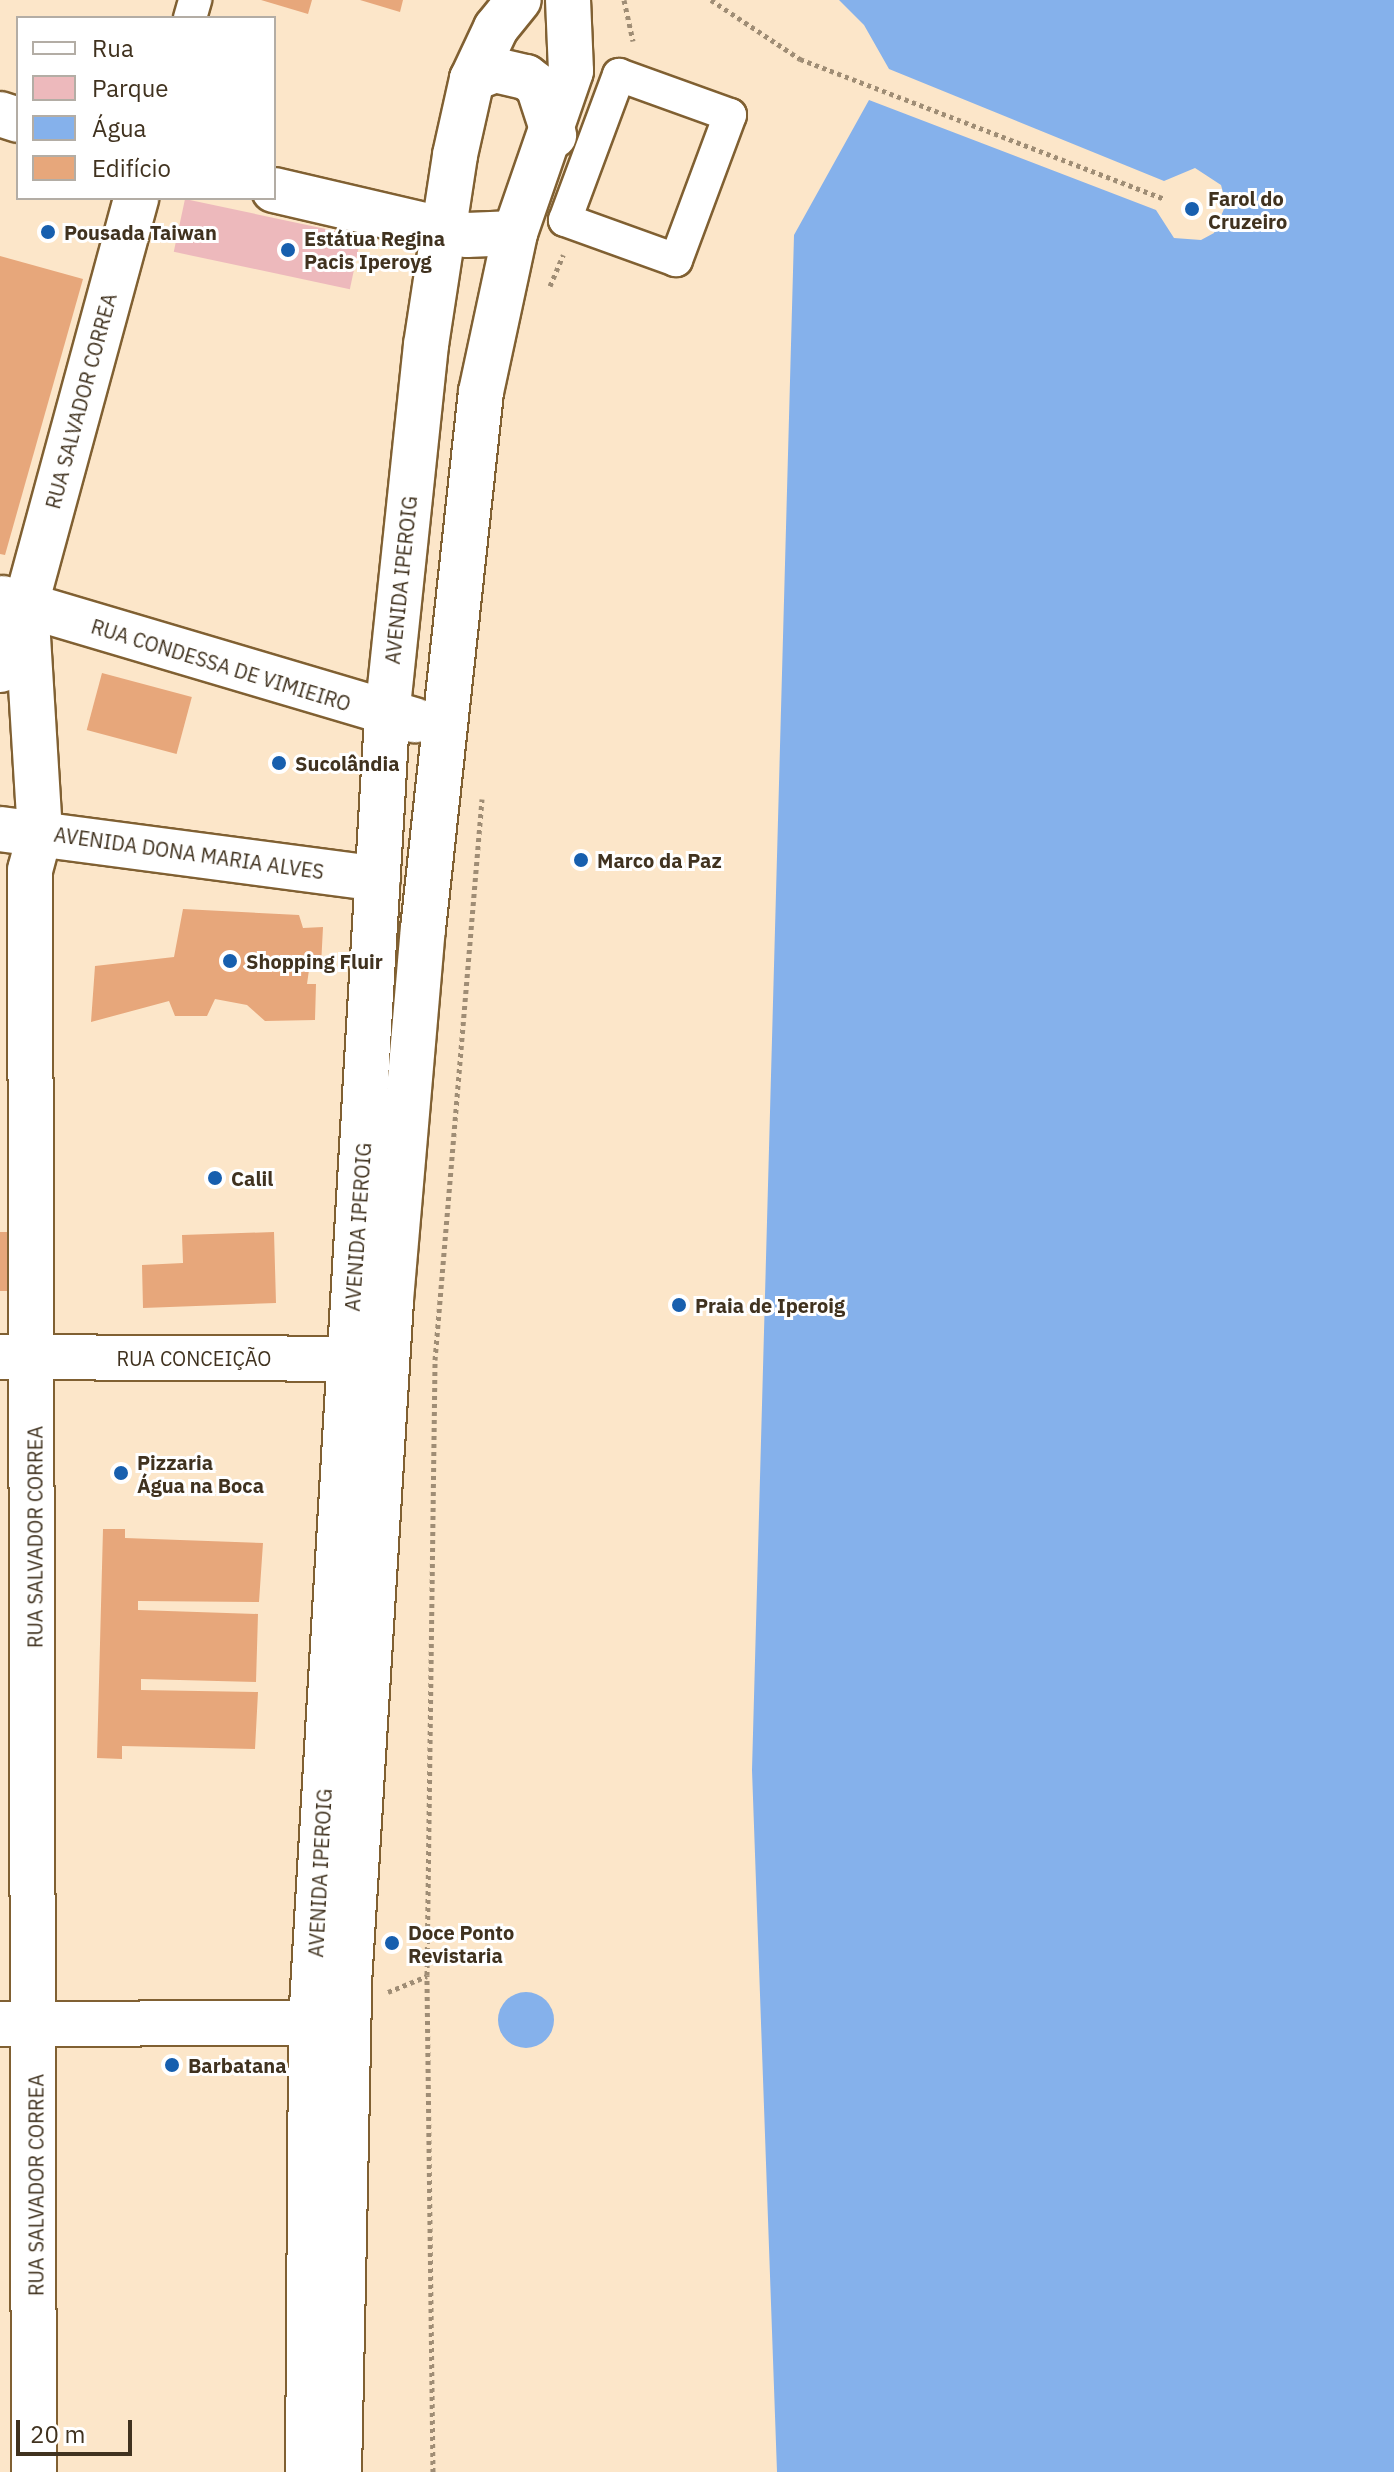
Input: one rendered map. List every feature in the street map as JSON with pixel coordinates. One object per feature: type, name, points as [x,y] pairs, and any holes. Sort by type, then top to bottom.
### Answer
[{"type":"main road","points":[[519,0],[571,71]]},
{"type":"main road","name":"AVENIDA IPEROIG","points":[[308,2472],[329,2024],[368,1359],[378,879],[387,716],[444,231],[472,79],[496,28],[519,0]]},
{"type":"main road","name":"AVENIDA IPEROIG","points":[[368,1359],[481,392],[515,233],[554,135],[571,71],[568,0]]},
{"type":"main road","points":[[472,79],[495,70],[526,77],[538,86],[554,135]]},
{"type":"main road","points":[[276,190],[444,231],[515,233]]},
{"type":"main road","name":"RUA SALVADOR CORREA","points":[[0,670],[13,601],[135,200]]},
{"type":"main road","name":"RUA SALVADOR CORREA","points":[[13,601],[20,831],[30,870],[18,1357],[18,2024],[34,2472]]},
{"type":"main road","name":"RUA CONDESSA DE VIMIEIRO","points":[[13,601],[387,716],[443,723]]},
{"type":"main road","name":"AVENIDA DONA MARIA ALVES","points":[[20,831],[378,879]]},
{"type":"main road","name":"RUA CONCEIÇÃO","points":[[18,1357],[368,1359]]},
{"type":"main road","points":[[18,2024],[329,2024]]},
{"type":"main road","name":"AVENIDA IPEROIG","points":[[329,2024],[339,2472]]},
{"type":"street","points":[[619,75],[641,84],[730,115],[676,260],[565,220],[619,75]]},
{"type":"path","points":[[624,0],[641,84]]},
{"type":"path","points":[[711,0],[800,59],[1165,199]]},
{"type":"path","points":[[547,298],[563,254],[593,230]]},
{"type":"path","points":[[433,2472],[427,1975],[435,1360],[484,782]]},
{"type":"green space","points":[[185,200],[361,236],[350,289],[174,252]]},
{"type":"water","points":[[839,0],[1394,0],[1394,2472],[777,2472],[752,1770],[794,235],[869,100],[1156,210],[1174,238],[1201,240],[1214,233],[1226,204],[1221,185],[1195,168],[1164,181],[889,69],[864,25]]},
{"type":"water","points":[[526,1992],[546,2000],[554,2020],[546,2040],[526,2048],[506,2040],[498,2020],[506,2000]]},
{"type":"building","points":[[261,0],[312,0],[308,14]]},
{"type":"building","points":[[360,0],[403,0],[400,12]]},
{"type":"building","points":[[0,256],[83,279],[5,555],[0,554]]},
{"type":"building","points":[[102,673],[192,697],[177,754],[87,730]]},
{"type":"building","name":"Shopping Fluir","points":[[183,909],[299,915],[303,928],[323,927],[321,966],[309,970],[307,984],[316,984],[315,1020],[265,1021],[247,1005],[215,999],[207,1016],[175,1016],[169,1001],[91,1022],[95,966],[174,957]]},
{"type":"building","points":[[0,1232],[11,1232],[13,1291],[0,1291]]},
{"type":"building","points":[[274,1232],[276,1303],[143,1308],[142,1265],[183,1263],[182,1235]]},
{"type":"building","points":[[103,1529],[125,1529],[125,1538],[263,1543],[259,1602],[138,1601],[138,1610],[258,1614],[256,1682],[141,1679],[141,1690],[258,1692],[255,1749],[122,1746],[122,1759],[97,1758]]},
{"type":"place","name":"Farol do Cruzeiro","points":[[1192,209]]},
{"type":"place","name":"Pousada Taiwan","points":[[48,232]]},
{"type":"place","name":"Estátua Regina Pacis Iperoyg","points":[[288,250]]},
{"type":"place","name":"Sucolândia","points":[[279,763]]},
{"type":"place","name":"Marco da Paz","points":[[581,860]]},
{"type":"place","name":"Shopping Fluir","points":[[230,961]]},
{"type":"place","name":"Calil","points":[[215,1178]]},
{"type":"place","name":"Praia de Iperoig","points":[[679,1305]]},
{"type":"place","name":"Pizzaria Água na Boca","points":[[121,1473]]},
{"type":"place","name":"Doce Ponto Revistaria","points":[[392,1943]]},
{"type":"place","name":"Barbatana","points":[[172,2065]]}]
